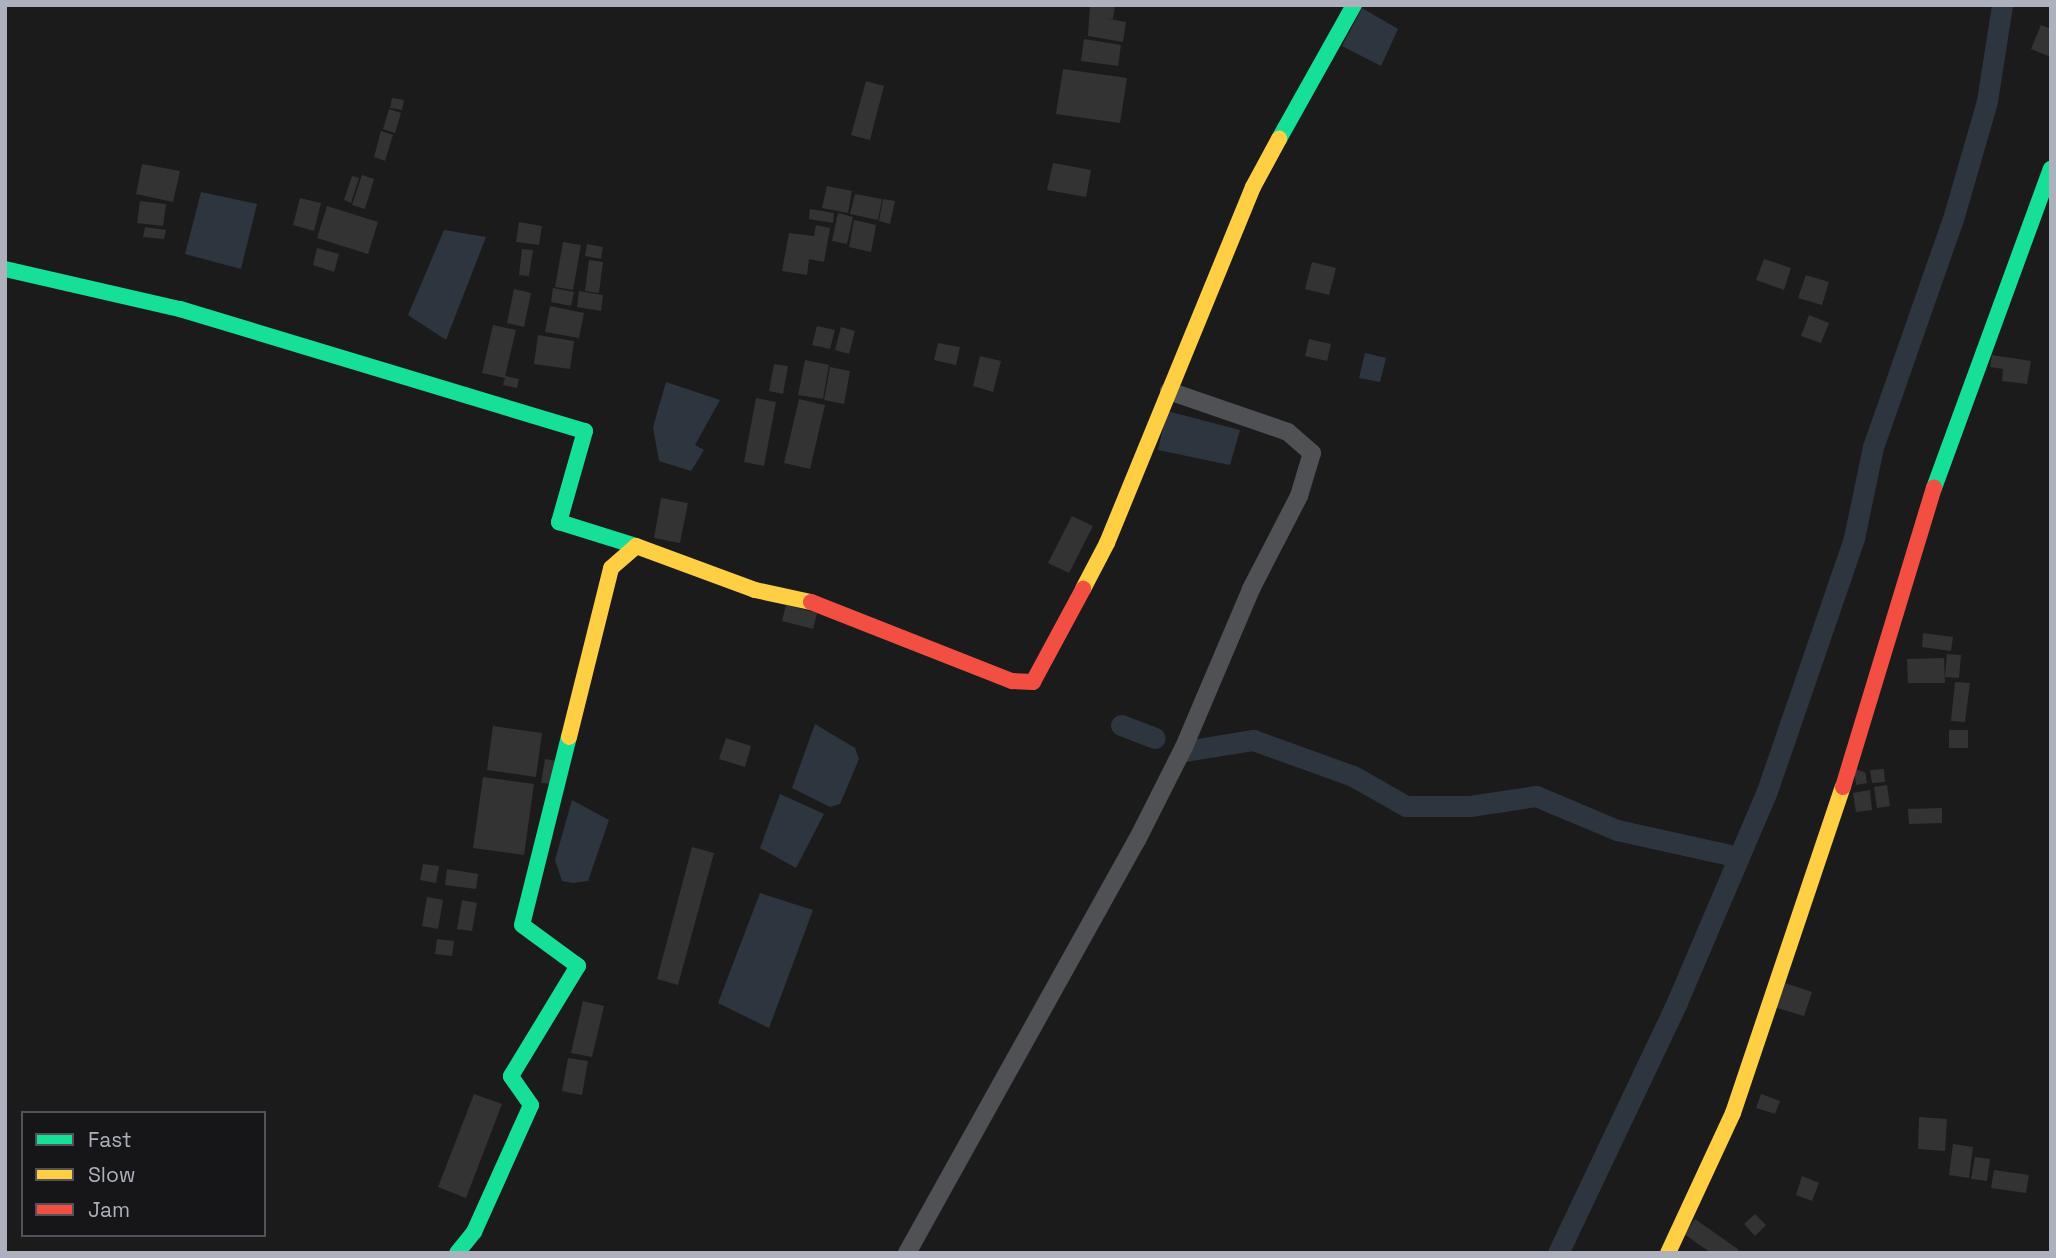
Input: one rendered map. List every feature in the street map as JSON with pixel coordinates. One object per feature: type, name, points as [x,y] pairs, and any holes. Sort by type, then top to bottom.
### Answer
[{"type":"street","points":[[5,269],[180,309],[328,350],[585,431],[559,522],[636,546],[755,590],[824,605],[1012,681],[1033,682],[1107,543],[1253,187],[1354,5]]},
{"type":"street","points":[[1668,1253],[1733,1113],[1792,928],[1866,722],[1924,516],[2051,169]]},
{"type":"street","points":[[907,1253],[1138,840],[1184,747],[1251,589],[1299,496],[1312,453],[1288,432],[1169,391]]},
{"type":"street","points":[[457,1253],[474,1232],[531,1105],[511,1076],[578,965],[522,925],[611,568],[636,546]]},
{"type":"shaded area","points":[[1362,8],[1398,29],[1381,66],[1342,46]]},
{"type":"shaded area","points":[[201,192],[257,204],[241,269],[185,254]]},
{"type":"shaded area","points":[[444,230],[486,237],[446,340],[408,315]]},
{"type":"shaded area","points":[[1365,353],[1386,358],[1380,382],[1359,378]]},
{"type":"shaded area","points":[[666,382],[720,400],[695,445],[704,450],[691,471],[659,461],[653,427]]},
{"type":"shaded area","points":[[1167,411],[1240,430],[1230,465],[1158,450]]},
{"type":"shaded area","points":[[815,724],[855,748],[859,759],[840,804],[830,807],[792,788]]},
{"type":"shaded area","points":[[780,794],[824,814],[796,868],[760,848]]},
{"type":"shaded area","points":[[572,800],[609,820],[588,881],[573,883],[562,881],[555,860]]},
{"type":"shaded area","points":[[760,893],[813,910],[769,1028],[718,1003]]},
{"type":"building","points":[[1090,5],[1115,5],[1113,19],[1104,18],[1126,22],[1123,42],[1088,36]]},
{"type":"building","points":[[2041,25],[2051,29],[2051,57],[2031,49]]},
{"type":"building","points":[[1084,39],[1121,45],[1118,66],[1081,61]]},
{"type":"building","points":[[1063,69],[1127,78],[1120,123],[1056,114]]},
{"type":"building","points":[[866,81],[884,86],[870,140],[851,135]]},
{"type":"building","points":[[392,98],[404,100],[402,110],[390,108]]},
{"type":"building","points":[[389,109],[401,113],[395,133],[383,129]]},
{"type":"building","points":[[381,131],[393,135],[385,161],[374,157]]},
{"type":"building","points":[[1053,163],[1091,170],[1086,197],[1047,190]]},
{"type":"building","points":[[142,164],[180,171],[173,202],[136,194]]},
{"type":"building","points":[[362,175],[374,179],[365,209],[352,205]]},
{"type":"building","points":[[352,176],[359,178],[351,203],[344,200]]},
{"type":"building","points":[[827,186],[852,191],[848,213],[822,208]]},
{"type":"building","points":[[855,194],[882,199],[878,220],[850,214]]},
{"type":"building","points":[[300,198],[321,203],[314,231],[293,225]]},
{"type":"building","points":[[883,199],[895,201],[890,224],[879,221]]},
{"type":"building","points":[[140,201],[166,204],[163,226],[137,223]]},
{"type":"building","points":[[327,206],[378,222],[368,254],[317,238]]},
{"type":"building","points":[[810,209],[834,213],[833,223],[809,219]]},
{"type":"building","points":[[838,213],[853,217],[847,244],[832,241]]},
{"type":"building","points":[[854,220],[876,225],[871,252],[849,247]]},
{"type":"building","points":[[519,222],[542,226],[539,245],[516,242]]},
{"type":"building","points":[[816,225],[830,228],[824,262],[809,259],[807,275],[782,271],[789,233],[814,236]]},
{"type":"building","points":[[145,227],[166,230],[164,239],[143,237]]},
{"type":"building","points":[[563,242],[581,245],[573,290],[555,287]]},
{"type":"building","points":[[587,244],[603,247],[601,259],[585,256]]},
{"type":"building","points":[[317,248],[339,254],[334,272],[313,265]]},
{"type":"building","points":[[522,249],[533,250],[529,276],[519,275]]},
{"type":"building","points":[[1764,259],[1791,268],[1784,290],[1756,280]]},
{"type":"building","points":[[589,260],[603,262],[599,293],[585,291]]},
{"type":"building","points":[[1312,262],[1336,268],[1329,295],[1305,289]]},
{"type":"building","points":[[1806,275],[1829,282],[1822,305],[1798,298]]},
{"type":"building","points":[[553,288],[574,292],[571,306],[551,302]]},
{"type":"building","points":[[514,289],[531,293],[524,327],[507,323]]},
{"type":"building","points":[[579,291],[603,295],[601,311],[577,307]]},
{"type":"building","points":[[550,306],[584,313],[579,338],[545,332]]},
{"type":"building","points":[[1809,315],[1829,323],[1821,343],[1801,336]]},
{"type":"building","points":[[493,325],[516,330],[505,376],[519,379],[517,388],[503,385],[505,378],[482,373]]},
{"type":"building","points":[[817,326],[835,330],[830,349],[812,345]]},
{"type":"building","points":[[841,327],[855,331],[849,354],[835,350]]},
{"type":"building","points":[[538,335],[574,341],[570,369],[534,364]]},
{"type":"building","points":[[1309,339],[1331,344],[1327,361],[1305,356]]},
{"type":"building","points":[[938,343],[960,347],[956,365],[934,360]]},
{"type":"building","points":[[1992,355],[2031,361],[2027,384],[2002,381],[2003,369],[1990,367]]},
{"type":"building","points":[[980,356],[1001,361],[993,392],[973,386]]},
{"type":"building","points":[[805,360],[829,365],[823,399],[798,395]]},
{"type":"building","points":[[774,364],[788,366],[783,394],[769,391]]},
{"type":"building","points":[[830,367],[850,371],[844,404],[824,400]]},
{"type":"building","points":[[756,398],[776,402],[764,466],[744,462]]},
{"type":"building","points":[[799,399],[825,405],[810,469],[784,463]]},
{"type":"building","points":[[661,498],[688,503],[680,543],[654,538]]},
{"type":"building","points":[[1072,516],[1093,526],[1069,573],[1048,563]]},
{"type":"building","points":[[786,605],[817,613],[813,629],[782,621]]},
{"type":"building","points":[[1923,633],[1953,637],[1951,651],[1922,647]]},
{"type":"building","points":[[1947,654],[1961,655],[1959,678],[1945,677]]},
{"type":"building","points":[[1944,658],[1945,683],[1908,683],[1907,659]]},
{"type":"building","points":[[1955,682],[1970,683],[1965,722],[1951,721]]},
{"type":"building","points":[[493,726],[542,733],[536,777],[487,770]]},
{"type":"building","points":[[1949,730],[1968,730],[1968,748],[1949,748]]},
{"type":"building","points":[[726,738],[751,746],[745,767],[719,759]]},
{"type":"building","points":[[545,759],[557,761],[553,784],[541,783]]},
{"type":"building","points":[[1854,769],[1865,772],[1867,783],[1856,785]]},
{"type":"building","points":[[1884,769],[1885,782],[1872,783],[1870,770]]},
{"type":"building","points":[[483,777],[534,784],[524,855],[473,848]]},
{"type":"building","points":[[1887,785],[1890,806],[1877,808],[1874,787]]},
{"type":"building","points":[[1870,790],[1872,810],[1856,812],[1853,793]]},
{"type":"building","points":[[1942,808],[1942,823],[1909,824],[1908,809]]},
{"type":"building","points":[[692,847],[714,853],[678,985],[657,979]]},
{"type":"building","points":[[423,864],[439,866],[436,883],[420,880]]},
{"type":"building","points":[[447,869],[478,874],[476,889],[445,885]]},
{"type":"building","points":[[427,897],[443,900],[438,929],[422,926]]},
{"type":"building","points":[[462,900],[477,903],[472,931],[457,929]]},
{"type":"building","points":[[437,939],[454,941],[452,956],[435,954]]},
{"type":"building","points":[[1782,982],[1812,992],[1804,1016],[1774,1007]]},
{"type":"building","points":[[583,1001],[604,1006],[592,1057],[571,1053]]},
{"type":"building","points":[[568,1058],[588,1061],[582,1095],[562,1091]]},
{"type":"building","points":[[474,1094],[502,1104],[466,1198],[438,1187]]},
{"type":"building","points":[[1761,1094],[1780,1101],[1775,1114],[1756,1108]]},
{"type":"building","points":[[1919,1117],[1947,1119],[1945,1151],[1918,1149]]},
{"type":"building","points":[[1953,1144],[1973,1147],[1969,1178],[1949,1175]]},
{"type":"building","points":[[1975,1157],[1990,1159],[1987,1181],[1971,1179]]},
{"type":"building","points":[[1994,1170],[2029,1175],[2026,1193],[1991,1188]]},
{"type":"building","points":[[1802,1176],[1819,1183],[1812,1201],[1796,1195]]},
{"type":"building","points":[[1755,1214],[1766,1225],[1755,1236],[1744,1224]]},
{"type":"building","points":[[1695,1219],[1739,1250],[1737,1253],[1711,1253],[1684,1234]]},
{"type":"waterway","points":[[1558,1253],[1677,1002],[1767,791],[1854,538],[1873,447],[1953,219],[1987,101],[2002,5]]},
{"type":"waterway","points":[[1121,725],[1155,738]]},
{"type":"waterway","points":[[1185,751],[1253,740],[1353,776],[1406,806],[1470,806],[1536,796],[1617,830],[1739,857]]},
{"type":"traffic: fast","points":[[1279,139],[1354,5]]},
{"type":"traffic: fast","points":[[1934,488],[2051,169]]},
{"type":"traffic: fast","points":[[5,269],[180,309],[585,431],[559,522],[636,546]]},
{"type":"traffic: fast","points":[[457,1253],[474,1232],[531,1105],[511,1076],[578,966],[522,925],[569,737]]},
{"type":"traffic: slow","points":[[1083,589],[1107,543],[1253,187],[1279,139]]},
{"type":"traffic: slow","points":[[569,737],[611,568],[636,546],[755,590],[811,602]]},
{"type":"traffic: slow","points":[[1668,1253],[1733,1113],[1843,787]]},
{"type":"traffic: jam","points":[[1843,787],[1934,488]]},
{"type":"traffic: jam","points":[[811,602],[1012,681],[1033,682],[1083,589]]}]
